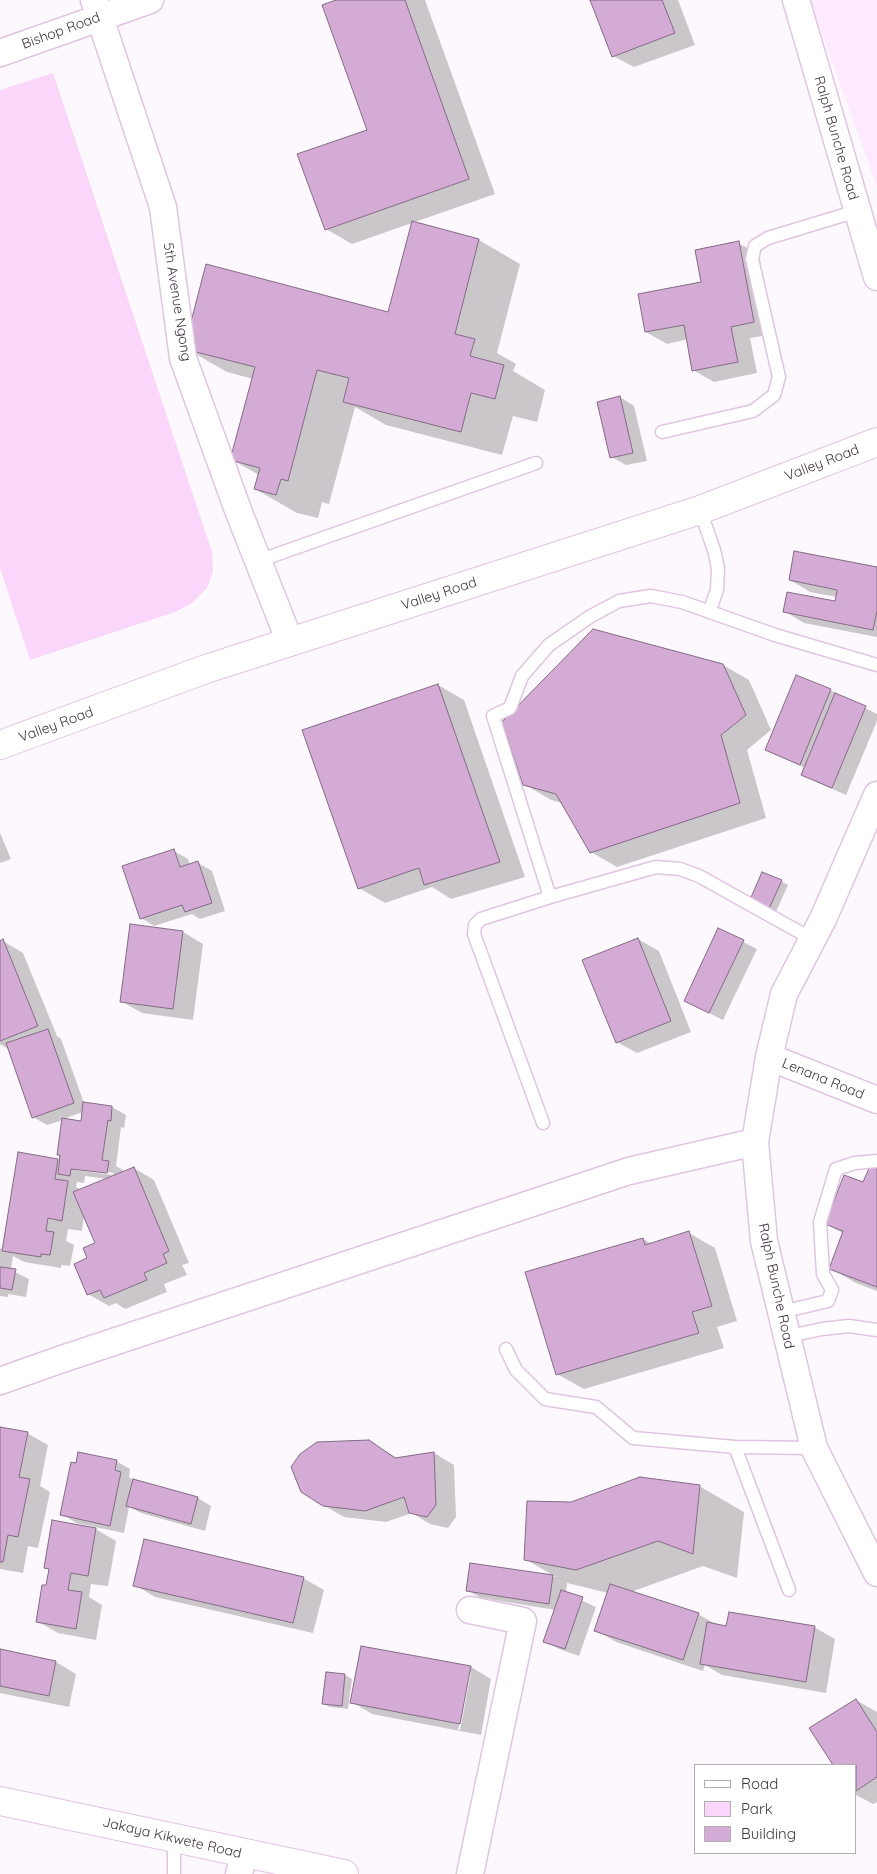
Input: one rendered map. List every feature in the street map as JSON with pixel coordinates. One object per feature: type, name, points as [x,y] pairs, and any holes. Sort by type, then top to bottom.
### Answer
[{"type":"main road","name":"Valley Road","points":[[0,745],[206,669],[287,635],[700,510],[877,442]]},
{"type":"main road","name":"Jakaya Kikwete Road","points":[[0,1801],[174,1838],[242,1864],[344,1874]]},
{"type":"street","name":"Bishop Road","points":[[0,53],[97,8],[150,0]]},
{"type":"street","name":"Ralph Bunche Road","points":[[796,0],[877,276]]},
{"type":"street","name":"5th Avenue Ngong","points":[[97,8],[163,207],[183,358],[287,635]]},
{"type":"street","name":"Ralph Bunche Road","points":[[877,795],[812,939],[784,994],[768,1057],[755,1142],[764,1241],[814,1448],[877,1573]]},
{"type":"street","name":"Lenana Road","points":[[768,1057],[877,1100]]},
{"type":"street","points":[[0,1382],[62,1359],[629,1171],[755,1142]]},
{"type":"street","points":[[470,1610],[523,1622],[470,1874]]},
{"type":"lane","points":[[662,432],[753,411],[774,395],[779,377],[752,259],[755,246],[768,238],[857,211]]},
{"type":"lane","points":[[258,561],[536,463]]},
{"type":"lane","points":[[700,510],[714,550],[718,568],[717,590],[709,612]]},
{"type":"lane","points":[[550,897],[492,716],[510,708],[522,676],[549,645],[591,616],[619,601],[651,596],[682,602],[775,635],[877,665]]},
{"type":"lane","points":[[544,1123],[474,934],[475,925],[481,919],[656,867],[680,868],[700,876],[812,939]]},
{"type":"lane","points":[[783,1324],[828,1301],[832,1290],[823,1274],[820,1222],[836,1169],[855,1162],[877,1161]]},
{"type":"lane","points":[[783,1324],[822,1328],[849,1326],[877,1330]]},
{"type":"lane","points":[[506,1349],[516,1370],[545,1399],[596,1407],[633,1438],[735,1447],[814,1448]]},
{"type":"lane","points":[[735,1447],[789,1590]]},
{"type":"lane","points":[[174,1838],[174,1874]]},
{"type":"shaded area","points":[[810,0],[877,0],[877,187]]},
{"type":"green space","points":[[53,73],[212,552],[213,572],[207,588],[192,603],[175,612],[30,660],[0,568],[0,90]]},
{"type":"building","points":[[336,0],[405,0],[469,179],[325,230],[297,154],[367,130],[322,5]]},
{"type":"building","points":[[590,0],[662,0],[675,33],[612,57]]},
{"type":"building","points":[[412,221],[479,239],[455,334],[475,339],[470,356],[504,365],[495,399],[471,393],[461,432],[343,402],[349,378],[317,370],[288,481],[281,479],[276,495],[254,489],[260,468],[230,460],[255,367],[184,349],[206,264],[388,312]]},
{"type":"building","points":[[739,241],[754,322],[731,327],[738,362],[692,371],[684,325],[645,332],[638,294],[701,282],[695,250]]},
{"type":"building","points":[[620,396],[633,453],[610,458],[597,402]]},
{"type":"building","points":[[794,551],[877,567],[877,611],[873,630],[783,612],[787,592],[835,601],[837,590],[789,580]]},
{"type":"building","points":[[593,629],[723,664],[746,715],[721,735],[740,803],[590,853],[556,794],[523,785],[502,722]]},
{"type":"building","points":[[796,675],[831,689],[800,765],[765,750]]},
{"type":"building","points":[[438,684],[500,862],[424,885],[419,868],[358,889],[302,730]]},
{"type":"building","points":[[835,693],[866,706],[832,788],[801,775]]},
{"type":"building","points":[[174,849],[180,867],[198,861],[212,903],[185,912],[182,905],[140,919],[122,866]]},
{"type":"building","points":[[762,872],[782,880],[768,911],[749,902]]},
{"type":"building","points":[[130,924],[183,931],[173,1009],[120,1002]]},
{"type":"building","points":[[718,928],[744,940],[709,1013],[684,1001]]},
{"type":"building","points":[[638,938],[671,1021],[616,1043],[582,960]]},
{"type":"building","points":[[3,939],[38,1026],[0,1041],[0,941]]},
{"type":"building","points":[[48,1029],[74,1103],[32,1118],[6,1043]]},
{"type":"building","points":[[83,1102],[112,1106],[111,1121],[108,1120],[102,1160],[109,1161],[107,1173],[71,1169],[70,1176],[58,1174],[60,1155],[57,1155],[62,1118],[81,1121]]},
{"type":"building","points":[[18,1152],[58,1159],[55,1179],[68,1181],[62,1221],[48,1218],[46,1231],[54,1232],[50,1255],[41,1254],[41,1257],[2,1251]]},
{"type":"building","points":[[870,1166],[877,1169],[877,1287],[829,1269],[843,1231],[825,1224],[844,1175],[863,1182]]},
{"type":"building","points":[[134,1167],[169,1251],[163,1254],[167,1263],[144,1273],[147,1280],[104,1298],[100,1290],[87,1295],[74,1264],[87,1258],[83,1248],[95,1243],[73,1192]]},
{"type":"building","points":[[689,1231],[712,1306],[692,1312],[699,1333],[556,1375],[525,1272],[643,1238],[645,1245]]},
{"type":"building","points":[[0,1267],[16,1269],[12,1290],[0,1288]]},
{"type":"building","points":[[0,1427],[28,1432],[19,1477],[30,1479],[18,1537],[8,1535],[3,1562],[0,1562]]},
{"type":"building","points":[[369,1440],[395,1458],[434,1452],[436,1505],[427,1517],[409,1513],[404,1497],[365,1511],[323,1506],[301,1492],[291,1467],[300,1454],[317,1442]]},
{"type":"building","points":[[78,1452],[117,1460],[115,1470],[121,1472],[110,1526],[60,1515],[71,1462],[76,1463]]},
{"type":"building","points":[[640,1477],[700,1485],[693,1554],[658,1541],[576,1570],[524,1560],[527,1501],[571,1502]]},
{"type":"building","points":[[133,1479],[198,1497],[191,1524],[126,1506]]},
{"type":"building","points":[[52,1520],[96,1528],[88,1576],[71,1573],[68,1590],[82,1592],[76,1629],[36,1622],[42,1585],[46,1585],[49,1569],[44,1568]]},
{"type":"building","points":[[144,1539],[304,1577],[293,1623],[133,1586]]},
{"type":"building","points":[[470,1563],[553,1575],[549,1604],[466,1591]]},
{"type":"building","points":[[610,1584],[699,1613],[683,1660],[594,1631]]},
{"type":"building","points":[[561,1590],[583,1597],[565,1649],[543,1642]]},
{"type":"building","points":[[729,1612],[815,1626],[806,1682],[700,1664],[707,1622],[726,1626]]},
{"type":"building","points":[[361,1646],[471,1666],[460,1724],[350,1703]]},
{"type":"building","points":[[0,1649],[56,1661],[49,1696],[0,1686]]},
{"type":"building","points":[[326,1672],[345,1674],[342,1706],[322,1704]]},
{"type":"building","points":[[856,1699],[877,1732],[877,1777],[857,1790],[857,1764],[832,1764],[809,1728]]}]
